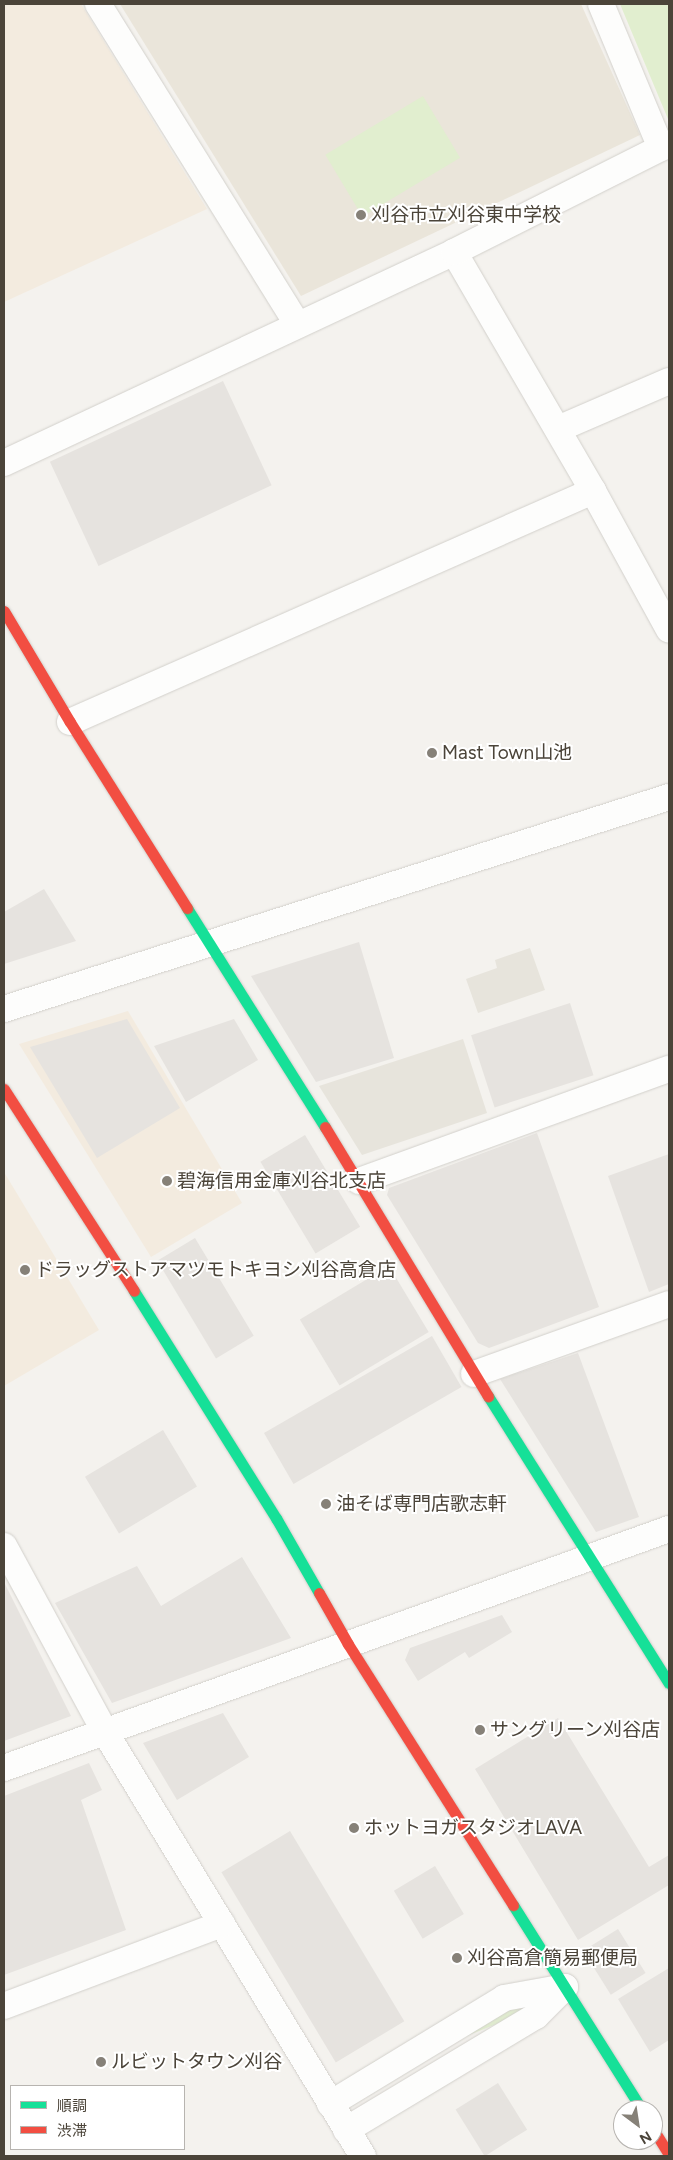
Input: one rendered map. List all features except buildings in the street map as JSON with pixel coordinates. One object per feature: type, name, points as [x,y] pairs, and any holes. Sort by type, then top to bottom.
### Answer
[{"type":"street","points":[[98,4],[297,324]]},
{"type":"street","points":[[4,463],[454,252],[665,146],[601,4]]},
{"type":"street","points":[[454,252],[594,491],[663,604],[669,630]]},
{"type":"street","points":[[558,429],[669,381]]},
{"type":"street","points":[[70,722],[594,491]]},
{"type":"street","points":[[4,611],[70,722],[211,943],[359,1181],[474,1374],[669,1682]]},
{"type":"street","points":[[4,1008],[669,797]]},
{"type":"street","points":[[359,1181],[669,1069]]},
{"type":"street","points":[[4,1089],[110,1253],[276,1518],[348,1644],[636,2100]]},
{"type":"street","points":[[474,1374],[669,1304]]},
{"type":"street","points":[[4,1768],[669,1529]]},
{"type":"street","points":[[4,1546],[105,1732],[363,2156]]},
{"type":"street","points":[[4,2006],[222,1924]]},
{"type":"street","points":[[330,2104],[504,1998],[565,1987]]},
{"type":"street","points":[[346,2130],[536,2016],[565,1987]]},
{"type":"shaded area","points":[[4,4],[81,4],[207,209],[4,302]]},
{"type":"shaded area","name":"刈谷市立刈谷東中学校","points":[[120,4],[581,4],[640,135],[301,296]]},
{"type":"shaded area","points":[[223,381],[272,485],[98,566],[50,462]]},
{"type":"shaded area","points":[[44,889],[76,941],[4,964],[4,912]]},
{"type":"shaded area","points":[[359,942],[394,1058],[316,1082],[251,976]]},
{"type":"shaded area","points":[[530,948],[545,990],[478,1013],[466,979],[497,968],[495,960]]},
{"type":"shaded area","points":[[570,1003],[593,1075],[495,1107],[471,1035]]},
{"type":"shaded area","name":"碧海信用金庫刈谷北支店","points":[[128,1011],[242,1203],[151,1257],[19,1044]]},
{"type":"shaded area","points":[[127,1019],[180,1108],[97,1158],[30,1047]]},
{"type":"shaded area","points":[[234,1019],[258,1060],[186,1102],[154,1046]]},
{"type":"shaded area","points":[[463,1039],[487,1113],[362,1155],[319,1086]]},
{"type":"shaded area","points":[[537,1133],[599,1307],[489,1348],[478,1343],[387,1195],[389,1188]]},
{"type":"shaded area","points":[[305,1135],[360,1227],[316,1253],[260,1162]]},
{"type":"shaded area","points":[[669,1154],[669,1284],[649,1292],[608,1176]]},
{"type":"shaded area","name":"ドラッグストアマツモトキヨシ刈谷高倉店","points":[[4,1172],[99,1330],[4,1386]]},
{"type":"shaded area","points":[[195,1238],[254,1336],[216,1358],[157,1261]]},
{"type":"shaded area","points":[[389,1266],[429,1332],[340,1386],[300,1320]]},
{"type":"shaded area","points":[[432,1336],[462,1387],[293,1484],[264,1433]]},
{"type":"shaded area","points":[[578,1353],[639,1517],[596,1532],[500,1379]]},
{"type":"shaded area","points":[[163,1430],[197,1487],[119,1533],[85,1477]]},
{"type":"shaded area","points":[[242,1557],[291,1638],[112,1703],[55,1603],[137,1566],[161,1606]]},
{"type":"shaded area","points":[[4,1582],[71,1716],[4,1741]]},
{"type":"shaded area","points":[[502,1615],[512,1632],[469,1658],[465,1652],[418,1681],[405,1660],[410,1648]]},
{"type":"shaded area","points":[[223,1713],[249,1757],[177,1800],[143,1743]]},
{"type":"shaded area","points":[[558,1718],[649,1867],[669,1855],[669,1885],[578,1940],[475,1769]]},
{"type":"shaded area","points":[[89,1763],[102,1790],[81,1800],[126,1930],[4,1975],[4,1796]]},
{"type":"shaded area","points":[[290,1831],[404,2021],[336,2062],[221,1872]]},
{"type":"shaded area","points":[[435,1866],[464,1914],[423,1939],[394,1891]]},
{"type":"shaded area","points":[[618,1929],[646,1973],[611,1995],[583,1951]]},
{"type":"shaded area","points":[[669,1968],[669,2040],[650,2052],[618,1999]]},
{"type":"shaded area","points":[[498,2083],[527,2130],[485,2156],[456,2109]]},
{"type":"green space","points":[[620,4],[669,4],[668,119]]},
{"type":"green space","points":[[423,96],[460,158],[362,216],[325,155]]},
{"type":"green space","points":[[519,2003],[523,2013],[377,2072],[373,2062]]},
{"type":"traffic: fast","points":[[187,908],[325,1127]]},
{"type":"traffic: fast","points":[[134,1291],[276,1518],[319,1593]]},
{"type":"traffic: fast","points":[[488,1396],[669,1683]]},
{"type":"traffic: fast","points":[[513,1905],[636,2100]]},
{"type":"traffic: jam","points":[[4,611],[70,722],[187,908]]},
{"type":"traffic: jam","points":[[4,1089],[134,1291]]},
{"type":"traffic: jam","points":[[325,1127],[488,1396]]},
{"type":"traffic: jam","points":[[319,1593],[348,1644],[513,1905]]},
{"type":"traffic: jam","points":[[663,2145],[669,2155]]},
{"type":"place","name":"刈谷市立刈谷東中学校","points":[[361,215]]},
{"type":"place","name":"Mast Town山池","points":[[432,753]]},
{"type":"place","name":"碧海信用金庫刈谷北支店","points":[[167,1181]]},
{"type":"place","name":"ドラッグストアマツモトキヨシ刈谷高倉店","points":[[25,1270]]},
{"type":"place","name":"油そば専門店歌志軒","points":[[326,1504]]},
{"type":"place","name":"サングリーン刈谷店","points":[[480,1730]]},
{"type":"place","name":"ホットヨガスタジオLAVA","points":[[354,1828]]},
{"type":"place","name":"刈谷高倉簡易郵便局","points":[[457,1958]]},
{"type":"place","name":"ルビットタウン刈谷","points":[[101,2062]]}]
